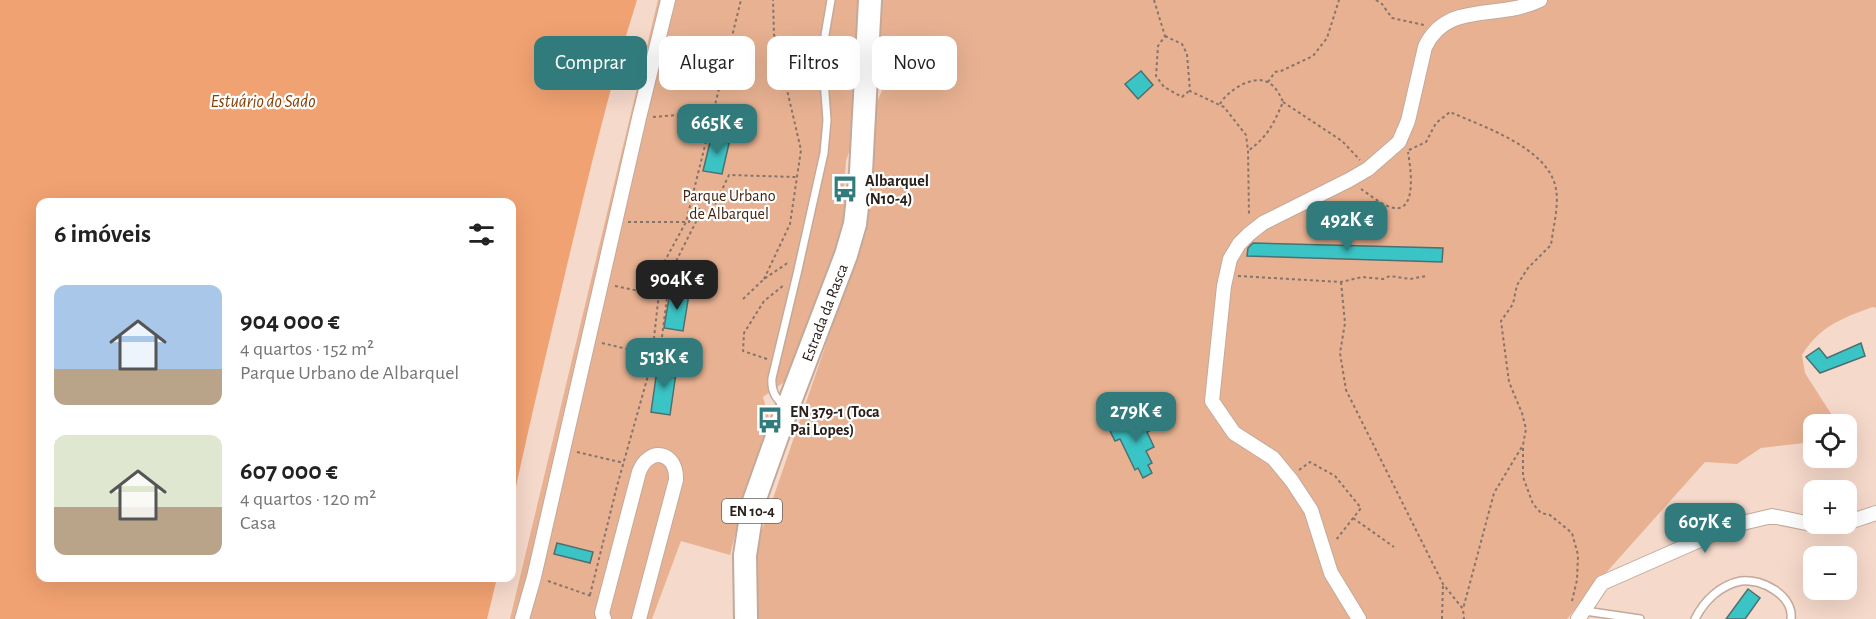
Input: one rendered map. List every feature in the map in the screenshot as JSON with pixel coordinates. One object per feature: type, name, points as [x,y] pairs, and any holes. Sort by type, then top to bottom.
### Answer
[{"type":"main road","name":"Estrada da Rasca","points":[[746,619],[745,555],[749,524],[762,477],[846,255],[855,224],[861,172],[870,0]]},
{"type":"street","points":[[522,619],[534,577],[668,0]]},
{"type":"street","points":[[1359,619],[1331,573],[1311,510],[1273,458],[1234,433],[1212,400],[1224,286],[1230,258],[1239,243],[1263,223],[1349,180],[1403,146],[1425,47],[1440,20],[1457,11],[1528,5],[1540,0]]},
{"type":"street","points":[[604,619],[602,613],[639,472],[643,462],[651,456],[662,455],[671,460],[676,469],[676,480],[639,619]]},
{"type":"street","points":[[1857,519],[1876,513]]},
{"type":"street","points":[[1578,612],[1602,583],[1734,525],[1772,516],[1803,522]]},
{"type":"lane","points":[[788,408],[772,392],[772,378],[798,274],[826,134],[823,66],[831,0]]},
{"type":"lane","points":[[1695,619],[1710,597],[1739,582],[1750,581],[1762,584],[1778,593],[1790,605],[1791,619]]},
{"type":"lane","points":[[1578,612],[1640,619]]},
{"type":"path","points":[[534,577],[590,595],[652,355],[662,266],[686,222],[741,0]]},
{"type":"path","points":[[764,279],[790,224],[801,150],[774,34],[773,0]]},
{"type":"path","points":[[1155,0],[1165,36],[1182,44],[1187,54],[1190,91]]},
{"type":"path","points":[[1268,82],[1275,72],[1313,56],[1327,38],[1339,0]]},
{"type":"path","points":[[1376,0],[1382,4],[1392,18],[1435,27]]},
{"type":"path","points":[[1165,36],[1158,46],[1156,76],[1164,87],[1182,97],[1190,91]]},
{"type":"path","points":[[1220,105],[1227,94],[1247,83],[1268,82],[1280,93],[1283,102],[1342,141],[1368,169]]},
{"type":"path","points":[[1190,91],[1224,107],[1246,135],[1249,234]]},
{"type":"path","points":[[1248,151],[1268,133],[1283,102]]},
{"type":"path","points":[[1349,180],[1391,208],[1400,208],[1405,205],[1410,195],[1412,174],[1403,146],[1426,142],[1436,123],[1450,112],[1536,155],[1553,176],[1557,192],[1551,245],[1527,267],[1517,285],[1513,304],[1501,321],[1509,382],[1526,429],[1522,445],[1522,477],[1533,504],[1541,513],[1550,515],[1572,533],[1578,555],[1578,612]]},
{"type":"path","points":[[639,118],[704,113],[713,115]]},
{"type":"path","points":[[616,222],[688,222],[696,208],[711,213],[729,175],[796,177]]},
{"type":"path","points":[[652,355],[662,337],[670,273],[702,210]]},
{"type":"path","points":[[743,299],[764,279],[801,254]]},
{"type":"path","points":[[776,362],[743,351],[744,333],[764,301],[798,274]]},
{"type":"path","points":[[1238,276],[1341,282],[1362,277],[1383,279],[1390,276],[1410,279],[1426,276]]},
{"type":"path","points":[[1341,282],[1345,323],[1340,353],[1346,390],[1443,584],[1463,609]]},
{"type":"path","points":[[602,283],[659,295]]},
{"type":"path","points":[[588,339],[652,355]]},
{"type":"path","points":[[1464,619],[1463,609],[1494,493],[1522,445]]},
{"type":"path","points":[[563,449],[624,463]]},
{"type":"path","points":[[1288,477],[1310,462],[1335,476],[1361,508],[1325,554]]},
{"type":"path","points":[[1353,518],[1394,547]]},
{"type":"path","points":[[1442,619],[1443,584]]},
{"type":"green space","name":"Parque Urbano de Albarquel","points":[[658,0],[861,0],[859,36],[767,36],[767,90],[856,90],[854,137],[846,161],[844,188],[849,203],[847,217],[787,380],[763,397],[770,422],[747,487],[730,555],[681,541],[652,619],[510,619],[636,90],[647,90],[647,46]]},
{"type":"green space","points":[[880,0],[1876,0],[1876,308],[1862,311],[1833,324],[1816,337],[1802,355],[1805,373],[1831,414],[1803,414],[1803,443],[1761,448],[1737,464],[1705,462],[1567,619],[758,619],[758,542],[856,257],[871,118],[876,117],[876,105],[882,90],[957,90],[957,36],[877,36]]},
{"type":"water","name":"Estuário do Sado","points":[[0,0],[637,0],[626,36],[534,36],[534,90],[611,90],[568,261],[516,488],[516,198],[36,198],[36,582],[496,582],[487,619],[0,619]]},
{"type":"building","points":[[1141,71],[1153,85],[1138,99],[1125,84]]},
{"type":"building","points":[[712,134],[730,139],[722,174],[703,171]]},
{"type":"building","points":[[1253,243],[1443,248],[1442,262],[1247,256],[1248,248]]},
{"type":"building","points":[[670,292],[689,294],[683,331],[664,328]]},
{"type":"building","points":[[1861,343],[1865,356],[1820,373],[1806,357],[1819,348],[1827,358]]},
{"type":"building","points":[[658,363],[677,366],[670,415],[651,412]]},
{"type":"building","points":[[1153,417],[1157,427],[1147,432],[1154,447],[1146,451],[1152,463],[1148,465],[1152,473],[1143,478],[1138,468],[1135,470],[1120,439],[1115,441],[1108,427],[1122,421],[1126,429]]},
{"type":"building","points":[[557,543],[593,552],[590,563],[554,554]]},
{"type":"building","points":[[1748,589],[1760,598],[1745,619],[1726,619]]},
{"type":"place","name":"Albarquel (N10-4)","points":[[845,189]]},
{"type":"place","name":"EN 379-1 (Toca Pai Lopes)","points":[[770,420]]}]
